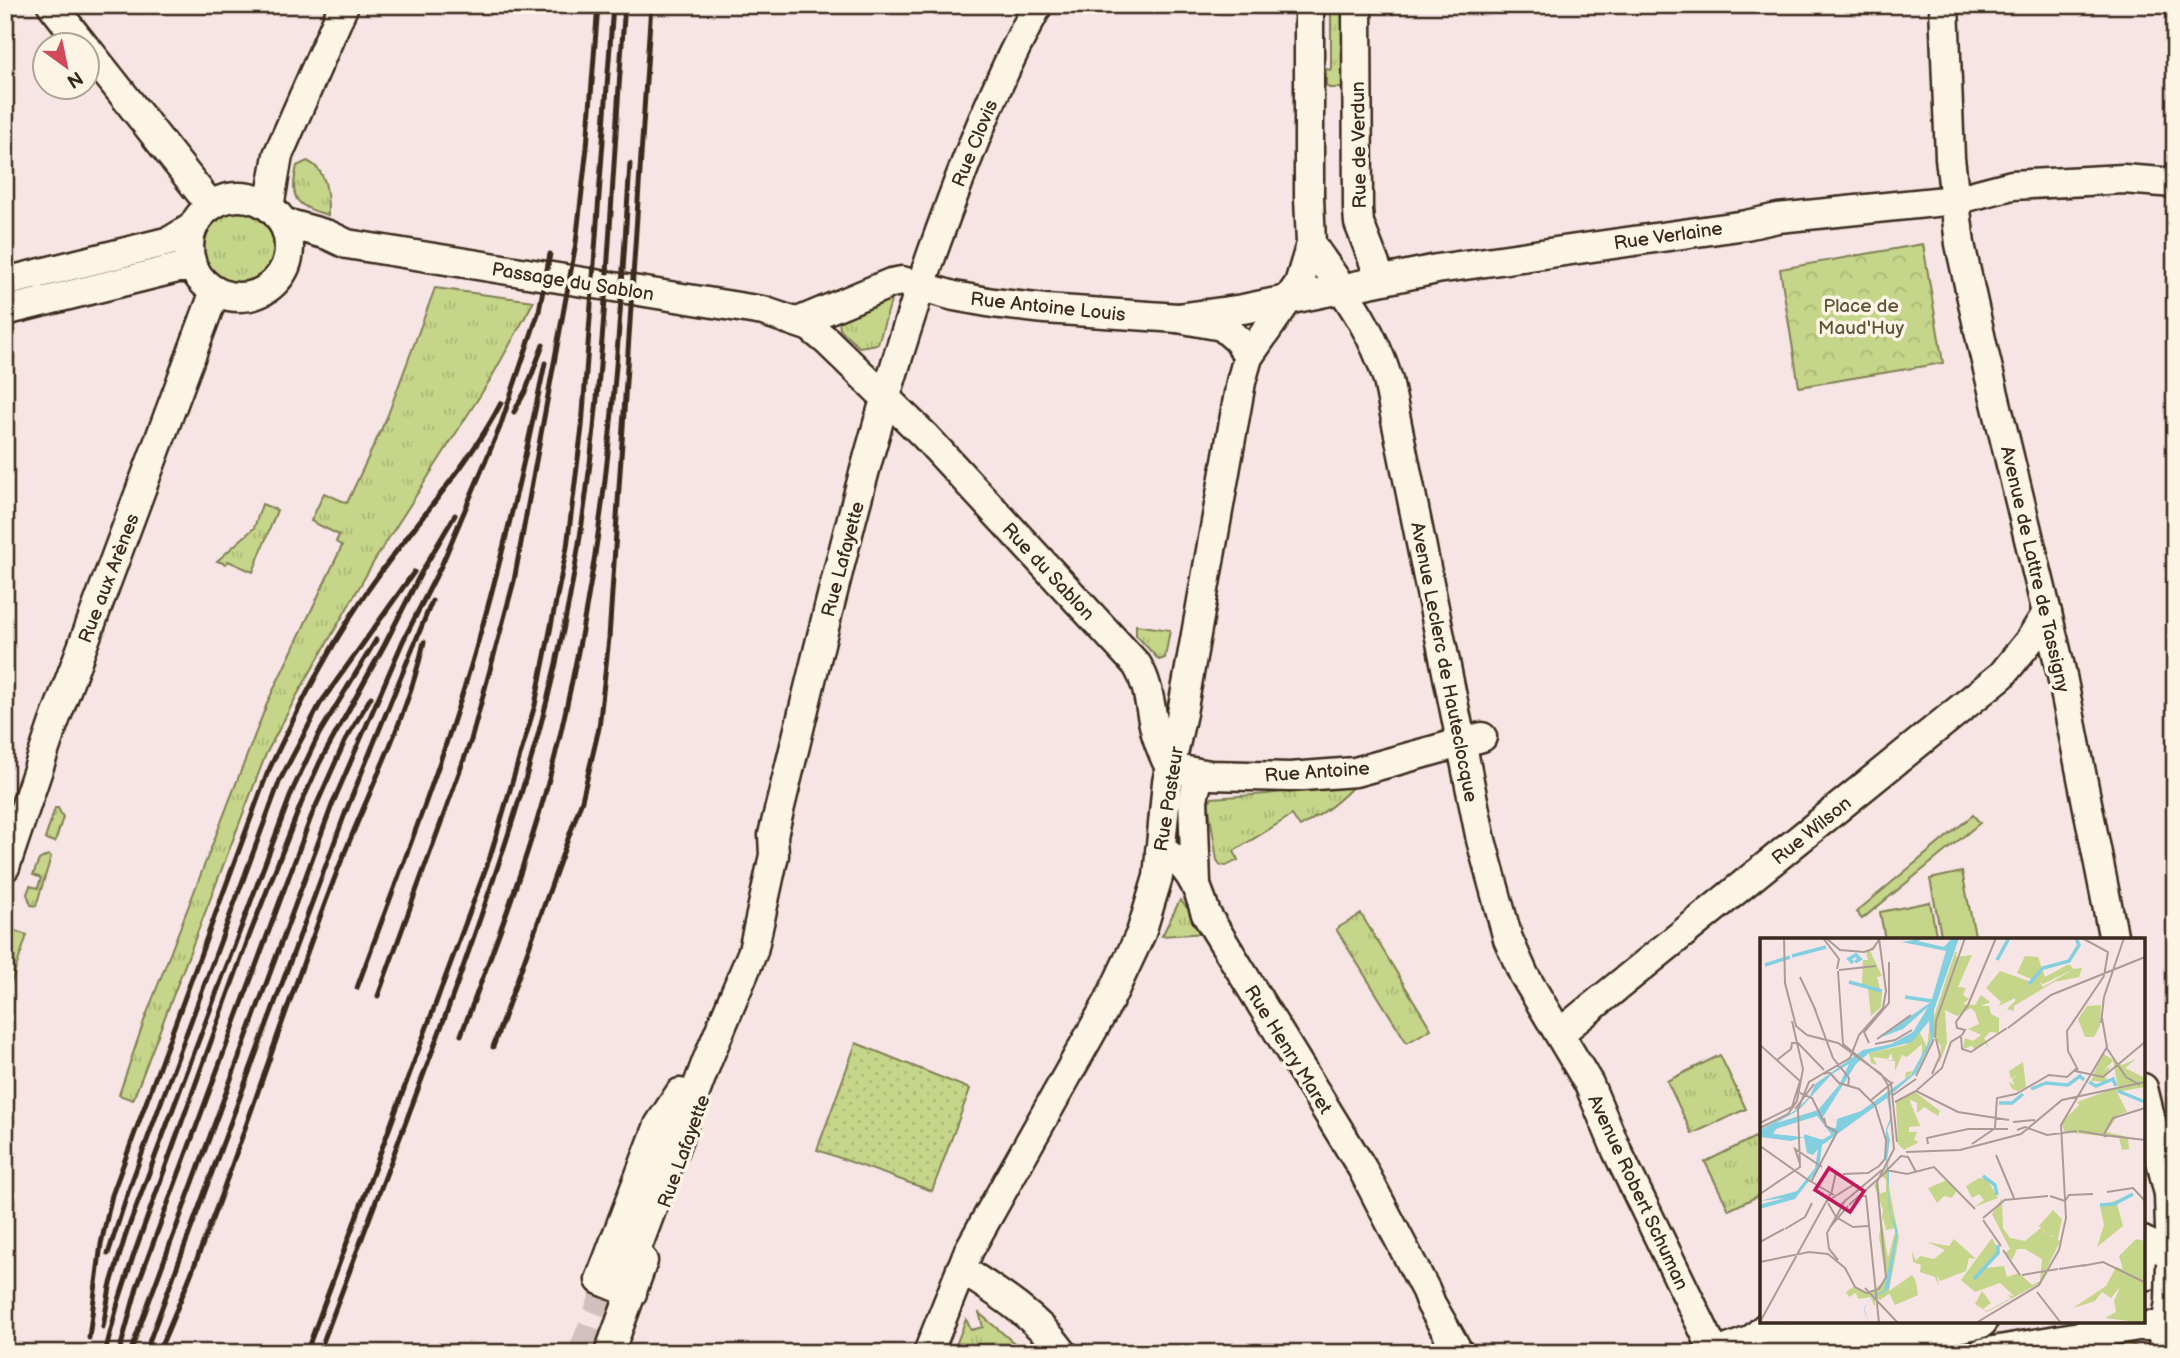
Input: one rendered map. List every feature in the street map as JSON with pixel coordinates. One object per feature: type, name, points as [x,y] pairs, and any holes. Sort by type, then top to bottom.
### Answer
[{"type":"main road","points":[[52,5],[73,32]]},
{"type":"main road","points":[[265,209],[278,155],[344,5]]},
{"type":"main road","name":"Rue Clovis","points":[[920,286],[984,117],[1038,5]]},
{"type":"main road","points":[[1280,311],[1299,284],[1311,244],[1309,5]]},
{"type":"main road","name":"Rue de Verdun","points":[[1357,5],[1359,223],[1381,280]]},
{"type":"main road","name":"Avenue de Lattre de Tassigny","points":[[1944,5],[1949,144],[1960,244],[2062,671],[2114,938]]},
{"type":"main road","points":[[102,71],[202,216]]},
{"type":"main road","name":"Rue Verlaine","points":[[1381,280],[1778,218],[1955,200],[2012,185],[2123,179],[2175,183]]},
{"type":"main road","points":[[5,282],[170,241],[202,216],[234,198],[265,209],[287,235],[289,250],[286,264],[269,288],[242,297],[227,296],[202,281],[193,268],[189,255],[190,240],[202,216]]},
{"type":"main road","name":"Passage du Sablon","points":[[265,209],[347,244],[763,312],[798,322],[821,336],[870,382],[884,399]]},
{"type":"main road","name":"Passage du Sablon","points":[[286,264],[305,252],[347,244]]},
{"type":"main road","points":[[1311,244],[1347,296]]},
{"type":"main road","points":[[5,311],[178,268],[193,268]]},
{"type":"main road","points":[[1280,311],[1347,296],[1369,295],[1381,280]]},
{"type":"main road","points":[[798,322],[891,283],[902,281],[920,286]]},
{"type":"main road","name":"Rue Antoine Louis","points":[[920,286],[993,303],[1178,317],[1222,326],[1280,311]]},
{"type":"main road","name":"Rue Lafayette","points":[[618,1281],[731,1008],[748,942],[763,851],[773,835],[884,399],[920,286]]},
{"type":"main road","name":"Rue aux Arènes","points":[[5,867],[53,725],[215,291]]},
{"type":"main road","name":"Avenue Leclerc de Hauteclocque","points":[[1347,296],[1380,352],[1388,380],[1472,741],[1481,840],[1508,939],[1524,975],[1560,1033]]},
{"type":"main road","name":"Rue Antoine Louis","points":[[1178,317],[1243,309],[1280,311]]},
{"type":"main road","name":"Rue Pasteur","points":[[928,1353],[969,1250],[1121,979],[1141,933],[1159,864],[1170,768],[1248,357],[1280,311]]},
{"type":"main road","points":[[1222,326],[1238,340],[1248,357]]},
{"type":"main road","name":"Rue du Sablon","points":[[884,399],[925,436],[1122,649],[1144,678],[1161,752],[1170,768]]},
{"type":"main road","name":"Rue Wilson","points":[[1560,1033],[2002,676],[2047,613]]},
{"type":"main road","name":"Rue Antoine","points":[[1170,768],[1199,775],[1290,777],[1355,772],[1472,741]]},
{"type":"main road","points":[[1196,883],[1193,799],[1199,775]]},
{"type":"main road","name":"Rue Henry Maret","points":[[1206,914],[1159,864],[1177,860],[1196,883],[1206,914],[1371,1185],[1457,1351]]},
{"type":"main road","name":"Rue Lafayette","points":[[618,1281],[659,1125],[680,1093],[748,942]]},
{"type":"main road","name":"Avenue Robert Schuman","points":[[1560,1033],[1589,1084],[1618,1151],[1715,1353]]},
{"type":"main road","points":[[2145,1096],[2172,1199],[2163,1286],[2145,1315]]},
{"type":"main road","points":[[961,1269],[981,1280],[1046,1332],[1063,1353]]},
{"type":"main road","points":[[609,1353],[618,1281]]},
{"type":"main road","points":[[1735,1348],[1770,1323]]},
{"type":"main road","points":[[1735,1348],[1882,1323]]},
{"type":"main road","points":[[1830,1353],[1972,1323]]},
{"type":"main road","points":[[1982,1353],[2138,1326],[2140,1323]]},
{"type":"green space","points":[[1331,5],[1347,5],[1342,93],[1340,88],[1329,88],[1326,85],[1326,69],[1331,70]]},
{"type":"green space","points":[[307,161],[314,165],[323,177],[328,215],[302,205],[295,194],[297,166]]},
{"type":"green space","points":[[238,212],[252,215],[264,223],[272,235],[275,249],[272,263],[264,275],[252,283],[238,286],[224,283],[212,275],[204,263],[201,249],[204,235],[212,223],[224,215]]},
{"type":"green space","name":"Place de Maud'Huy","points":[[1923,244],[1943,363],[1799,387],[1780,269]]},
{"type":"green space","points":[[435,288],[534,301],[490,380],[376,558],[266,754],[133,1100],[119,1095],[144,1021],[268,701],[342,546],[336,542],[339,535],[311,521],[324,493],[347,503],[387,417]]},
{"type":"green space","points":[[885,300],[891,301],[878,344],[859,347],[840,329],[839,321]]},
{"type":"green space","points":[[262,504],[277,510],[253,572],[228,561],[226,564],[217,561],[254,528]]},
{"type":"green space","points":[[1136,625],[1170,630],[1165,658],[1159,660],[1136,635]]},
{"type":"green space","points":[[1358,781],[1331,807],[1300,827],[1292,815],[1234,851],[1238,860],[1226,866],[1220,865],[1217,860],[1208,802],[1212,798],[1267,794]]},
{"type":"green space","points":[[55,808],[58,808],[63,817],[55,842],[45,839]]},
{"type":"green space","points":[[1973,815],[1980,823],[1862,919],[1856,912]]},
{"type":"green space","points":[[48,855],[51,857],[36,906],[31,905],[27,894],[30,886],[38,888],[41,878],[33,875],[39,860]]},
{"type":"green space","points":[[1962,872],[1976,938],[1942,938],[1930,879]]},
{"type":"green space","points":[[1180,900],[1192,913],[1205,933],[1162,936]]},
{"type":"green space","points":[[1930,902],[1937,938],[1885,938],[1880,912]]},
{"type":"green space","points":[[1361,914],[1431,1029],[1407,1043],[1336,929]]},
{"type":"green space","points":[[15,931],[27,935],[11,983],[5,982],[5,971],[11,972],[14,962],[5,960]]},
{"type":"green space","points":[[856,1043],[970,1089],[932,1191],[817,1150]]},
{"type":"green space","points":[[1720,1055],[1746,1109],[1692,1134],[1667,1081]]},
{"type":"green space","points":[[1755,1137],[1760,1147],[1760,1195],[1729,1210],[1705,1162]]},
{"type":"green space","points":[[979,1313],[1026,1353],[953,1353],[966,1319],[971,1330],[983,1327]]},
{"type":"green space","points":[[2123,1341],[2137,1347],[2138,1353],[2073,1353],[2085,1347]]},
{"type":"tunnel","points":[[582,1353],[613,1274]]},
{"type":"railway","points":[[378,996],[471,740],[514,581],[576,243],[587,147],[598,5]]},
{"type":"railway","points":[[306,1353],[490,857],[535,705],[567,547],[582,427],[613,5]]},
{"type":"railway","points":[[319,1353],[426,1068],[505,846],[543,718],[563,631],[577,554],[597,398],[625,5]]},
{"type":"railway","points":[[493,1047],[582,800],[599,728],[609,638],[651,5]]},
{"type":"railway","points":[[461,1035],[502,926],[539,815],[580,643],[605,480],[630,164]]},
{"type":"railway","points":[[130,1353],[332,805],[403,641],[442,564],[500,427],[539,311],[550,254]]},
{"type":"railway","points":[[514,412],[526,390],[543,345]]},
{"type":"railway","points":[[357,988],[427,798],[466,682],[509,524],[545,363]]},
{"type":"railway","points":[[89,1338],[101,1244],[112,1195],[267,774],[306,695],[350,617],[461,467],[501,403]]},
{"type":"railway","points":[[105,1353],[134,1254],[250,934],[301,804],[320,762],[455,515]]},
{"type":"railway","points":[[108,1254],[129,1189],[280,780],[320,704],[414,572]]},
{"type":"railway","points":[[145,1353],[346,811],[432,601]]},
{"type":"railway","points":[[103,1327],[110,1287],[126,1234],[293,789],[319,734],[376,640]]},
{"type":"railway","points":[[158,1353],[227,1179],[332,885],[395,734],[424,642]]},
{"type":"railway","points":[[119,1353],[138,1284],[311,817],[345,741],[371,697]]}]
